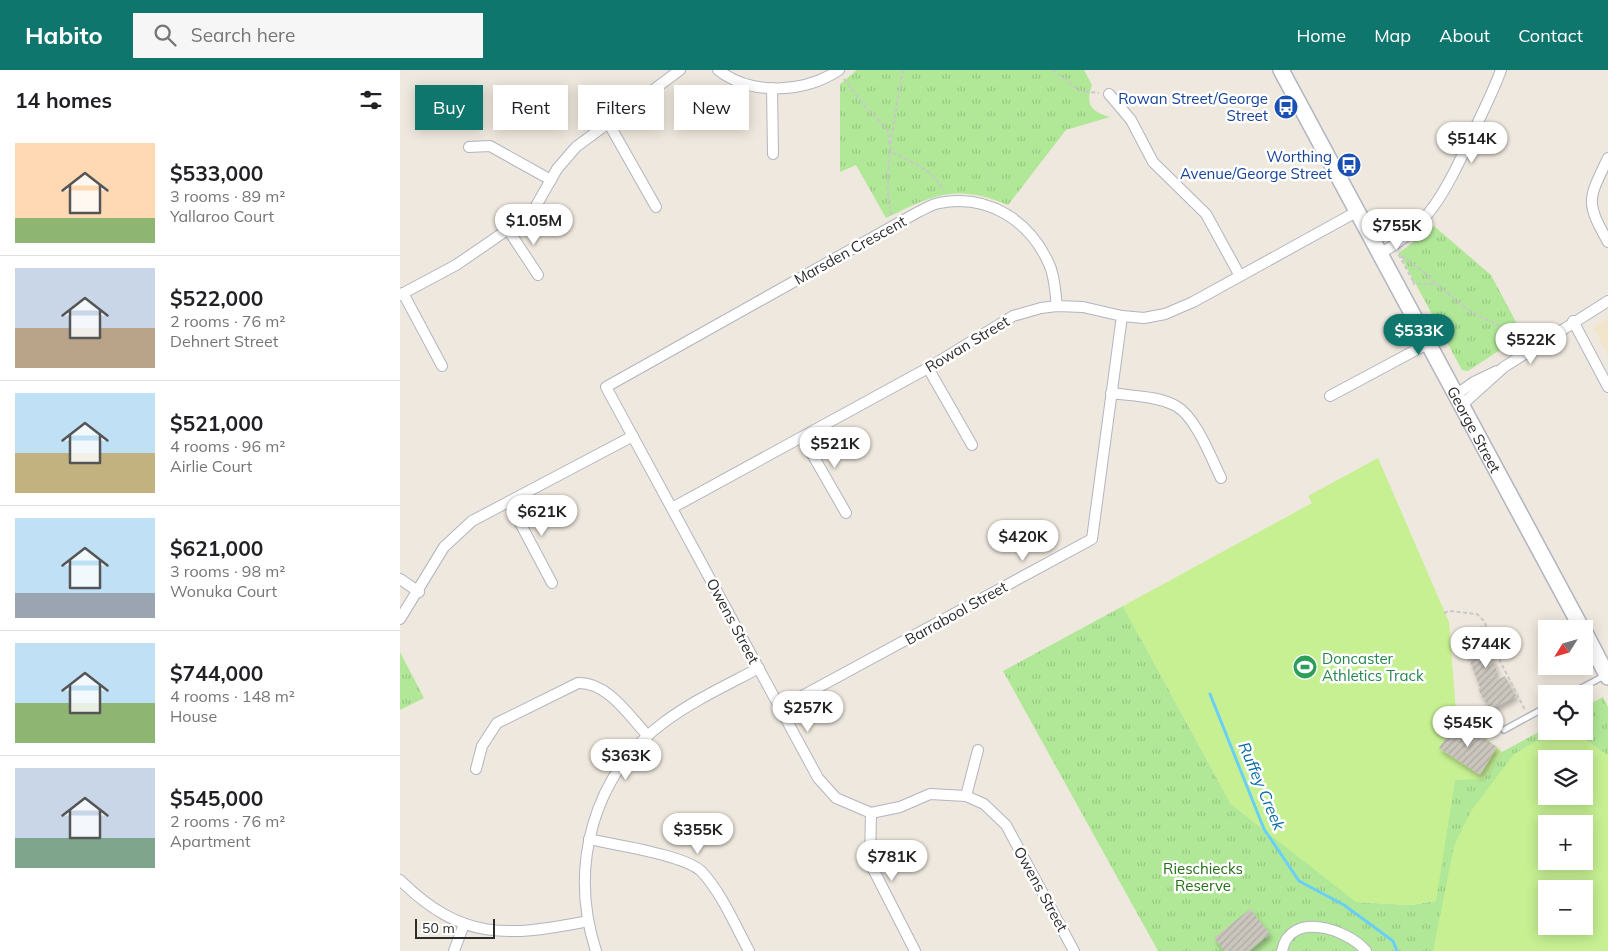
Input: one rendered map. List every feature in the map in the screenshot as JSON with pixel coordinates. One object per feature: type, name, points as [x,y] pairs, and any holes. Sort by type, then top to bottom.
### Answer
[{"type":"main road","name":"George Street","points":[[1281,70],[1578,620]]},
{"type":"main road","name":"George Street","points":[[1593,649],[1607,676]]},
{"type":"street","points":[[660,85],[680,70]]},
{"type":"street","points":[[718,70],[748,85],[772,88],[788,88],[816,82],[838,71]]},
{"type":"street","points":[[1379,250],[1407,234],[1430,214],[1448,188],[1501,70]]},
{"type":"street","points":[[772,88],[773,154]]},
{"type":"street","points":[[1109,94],[1131,120],[1153,162],[1206,214],[1240,276]]},
{"type":"street","points":[[442,366],[402,294],[456,265],[532,213],[557,169],[576,147],[600,130]]},
{"type":"street","points":[[612,130],[656,207]]},
{"type":"street","points":[[469,148],[490,146],[551,180]]},
{"type":"street","points":[[1608,158],[1594,188],[1591,200],[1592,212],[1608,242]]},
{"type":"street","name":"Marsden Crescent","points":[[606,387],[895,224],[939,203],[978,203],[1014,218],[1034,238],[1050,265],[1057,306]]},
{"type":"street","name":"Rowan Street","points":[[672,508],[928,368],[1013,316],[1041,308],[1057,306],[1083,307],[1122,316],[1144,318],[1165,314],[1193,302],[1358,211]]},
{"type":"street","points":[[509,230],[538,275]]},
{"type":"street","points":[[1460,399],[1474,382],[1504,367],[1608,301]]},
{"type":"street","name":"Barrabool Street","points":[[780,708],[1092,538],[1122,316]]},
{"type":"street","points":[[1573,322],[1608,387]]},
{"type":"street","points":[[1330,396],[1429,343]]},
{"type":"street","points":[[928,368],[972,446]]},
{"type":"street","name":"Owens Street","points":[[606,387],[818,778],[836,798],[871,813],[900,807],[930,794],[966,796],[984,804],[1006,825],[1074,951]]},
{"type":"street","points":[[1112,393],[1154,399],[1177,406],[1194,424],[1221,478]]},
{"type":"street","points":[[400,619],[419,592],[444,547],[472,522],[633,436]]},
{"type":"street","points":[[803,438],[846,512]]},
{"type":"street","points":[[510,502],[552,583]]},
{"type":"street","points":[[400,579],[419,592]]},
{"type":"street","points":[[596,951],[588,921],[584,878],[589,839],[598,808],[612,780],[630,754],[672,716],[758,668]]},
{"type":"street","points":[[476,769],[482,746],[497,723],[578,683],[591,684],[605,692],[648,736]]},
{"type":"street","points":[[966,796],[978,750]]},
{"type":"street","points":[[871,813],[870,863],[915,951]]},
{"type":"street","points":[[589,839],[682,860],[702,871],[722,901],[749,951]]},
{"type":"street","points":[[400,880],[423,903],[464,924],[496,931],[521,932],[588,921]]},
{"type":"street","points":[[454,951],[464,924]]},
{"type":"street","points":[[1282,951],[1283,944],[1297,930],[1318,926],[1339,931],[1366,951]]},
{"type":"lane","points":[[1588,685],[1607,676]]},
{"type":"lane","points":[[1504,730],[1538,711]]},
{"type":"path","points":[[895,224],[887,203],[891,152],[903,70]]},
{"type":"path","points":[[1053,70],[1080,91],[1109,94]]},
{"type":"path","points":[[838,71],[867,109],[887,128],[891,152]]},
{"type":"path","points":[[891,152],[925,168],[937,179],[949,202]]},
{"type":"path","points":[[1413,281],[1399,256],[1416,266],[1434,284],[1474,313],[1522,336]]},
{"type":"path","points":[[1444,613],[1449,611],[1477,614],[1484,621],[1500,661],[1529,716]]},
{"type":"shaded area","points":[[1608,318],[1608,355],[1593,327]]},
{"type":"green space","points":[[857,70],[1084,70],[1092,85],[1089,98],[1091,106],[1094,110],[1110,117],[1066,130],[1008,205],[990,198],[959,193],[931,198],[886,218],[856,165],[840,172],[840,84]]},
{"type":"green space","points":[[1434,226],[1491,275],[1523,335],[1468,371],[1462,370],[1399,253]]},
{"type":"green space","name":"Doncaster Athletics Track","points":[[1378,458],[1449,622],[1456,712],[1502,752],[1484,779],[1455,780],[1436,901],[1411,905],[1356,902],[1231,804],[1123,606],[1312,503],[1308,496]]},
{"type":"green space","name":"Rieschiecks Reserve","points":[[1123,606],[1231,804],[1357,902],[1411,905],[1435,901],[1455,779],[1484,779],[1502,752],[1538,732],[1538,740],[1593,740],[1593,702],[1603,697],[1608,707],[1608,951],[1158,951],[1003,671]]},
{"type":"green space","points":[[400,652],[424,698],[400,710]]},
{"type":"green space","points":[[1586,740],[1608,755],[1608,951],[1433,951],[1454,846],[1471,811],[1514,754],[1535,742]]},
{"type":"building","points":[[1482,626],[1497,672],[1494,675],[1497,680],[1505,676],[1516,696],[1490,710],[1478,689],[1480,688],[1460,634]]},
{"type":"building","points":[[1457,721],[1497,747],[1480,775],[1439,748]]},
{"type":"building","points":[[1250,909],[1270,934],[1249,951],[1225,951],[1214,938]]},
{"type":"waterway","name":"Ruffey Creek","points":[[1210,694],[1264,829],[1299,881],[1344,905],[1393,941],[1397,951]]},
{"type":"place","name":"Rowan Street/George Street","points":[[1286,107]]},
{"type":"place","name":"Worthing Avenue/George Street","points":[[1349,165]]},
{"type":"place","name":"Doncaster Athletics Track","points":[[1305,667]]}]
